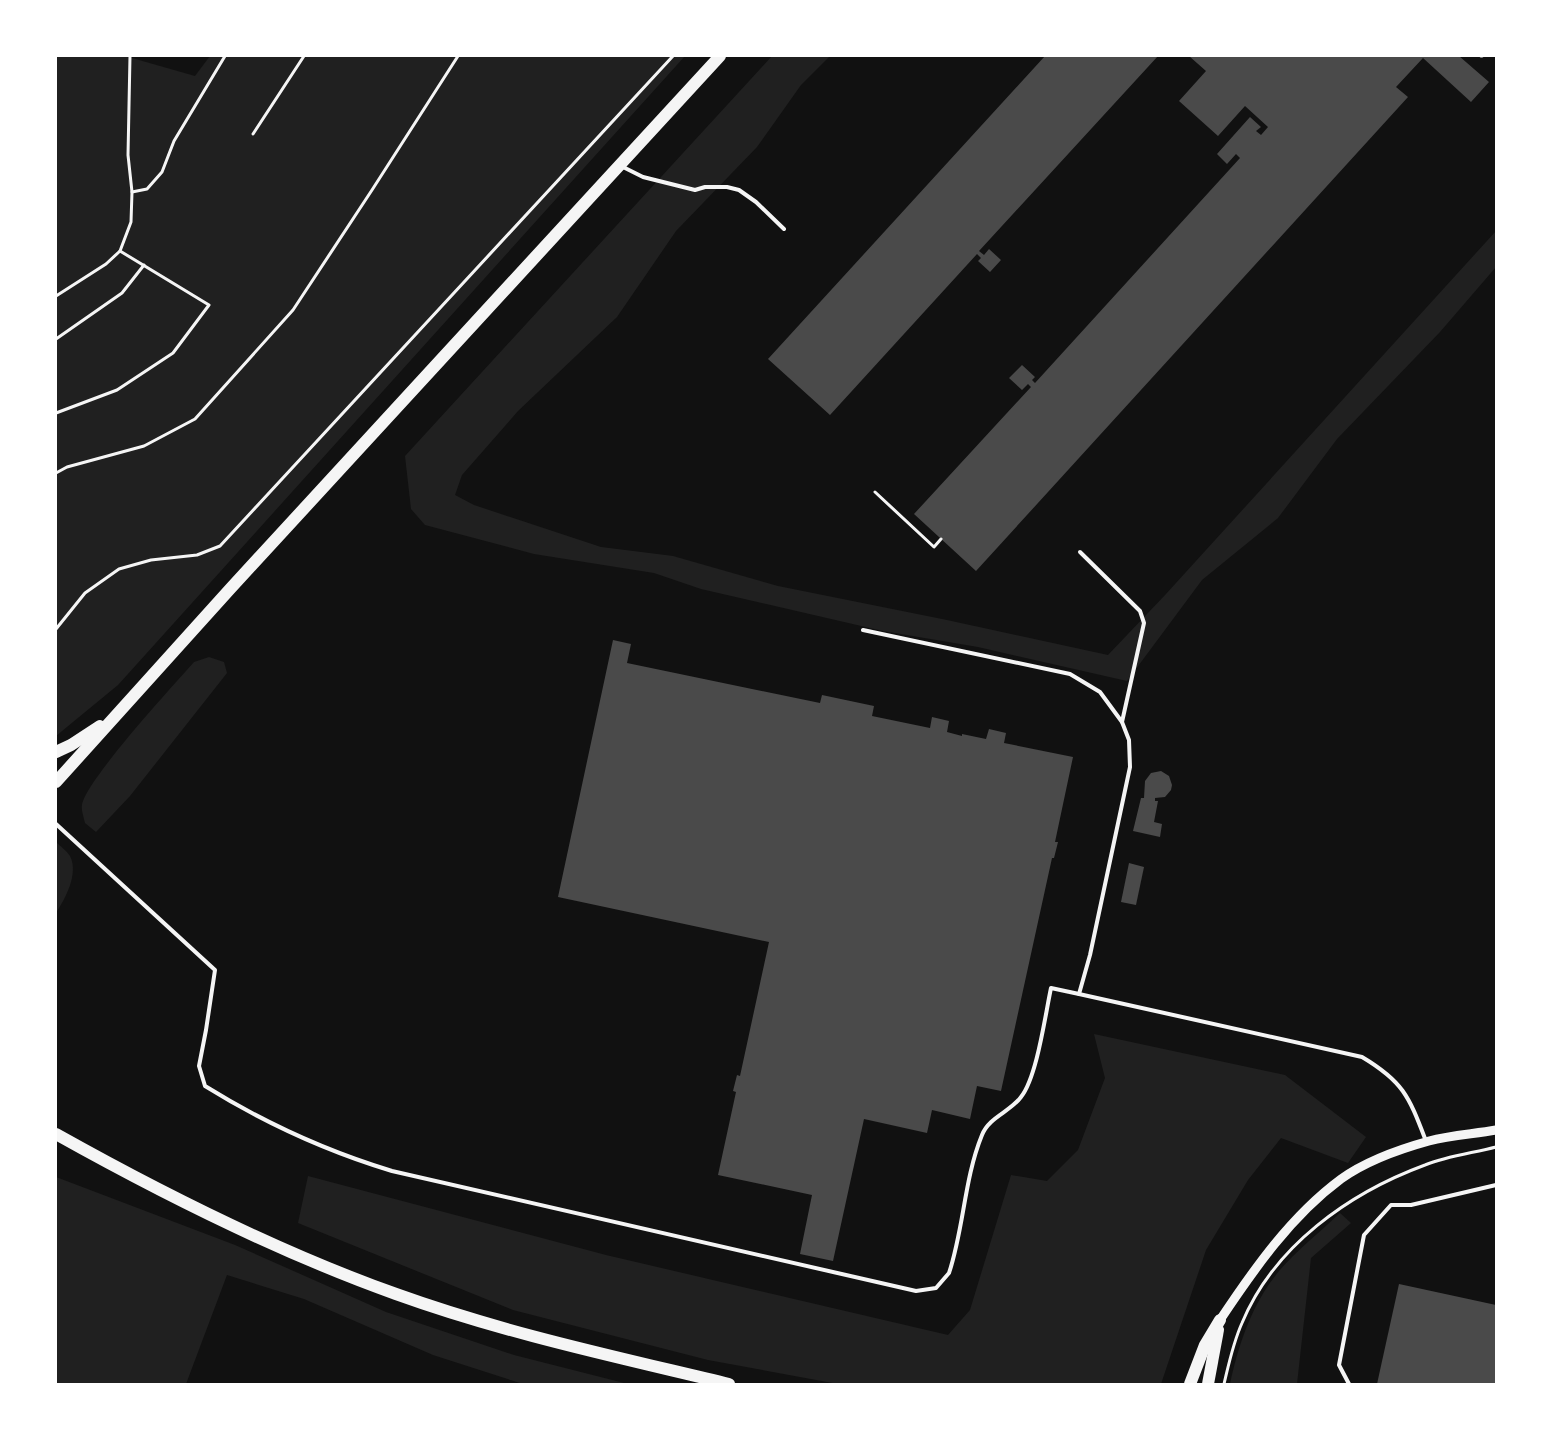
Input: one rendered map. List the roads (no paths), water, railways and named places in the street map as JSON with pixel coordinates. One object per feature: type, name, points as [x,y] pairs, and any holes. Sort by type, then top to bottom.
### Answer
[{"type":"main road","points":[[56,782],[113,717],[720,56]]},
{"type":"main road","points":[[56,752],[70,746],[113,717]]},
{"type":"main road","points":[[56,1134],[197,1209],[278,1246],[396,1294],[522,1333],[729,1384]]},
{"type":"main road","points":[[1190,1384],[1205,1345],[1220,1320]]},
{"type":"main road","points":[[1208,1384],[1220,1320]]},
{"type":"street","points":[[1220,1320],[1263,1258],[1320,1196],[1343,1178],[1364,1166],[1427,1142],[1497,1130]]},
{"type":"lane","points":[[619,165],[643,177],[695,190],[705,187],[727,187],[739,190],[756,202],[784,229]]},
{"type":"lane","points":[[1080,552],[1140,611],[1144,623],[1122,723]]},
{"type":"lane","points":[[863,630],[1070,674],[1100,692],[1122,723],[1129,740],[1130,766],[1090,955],[1079,994]]},
{"type":"lane","points":[[56,824],[215,970],[199,1066],[205,1086],[287,1131],[352,1159],[392,1171],[916,1291],[936,1288],[949,1273],[975,1154],[984,1131],[995,1119],[1015,1104],[1030,1084],[1051,988],[1362,1057],[1398,1082],[1413,1108],[1427,1142]]},
{"type":"lane","points":[[1348,1384],[1339,1365],[1364,1235],[1391,1205],[1411,1205],[1497,1185]]}]
